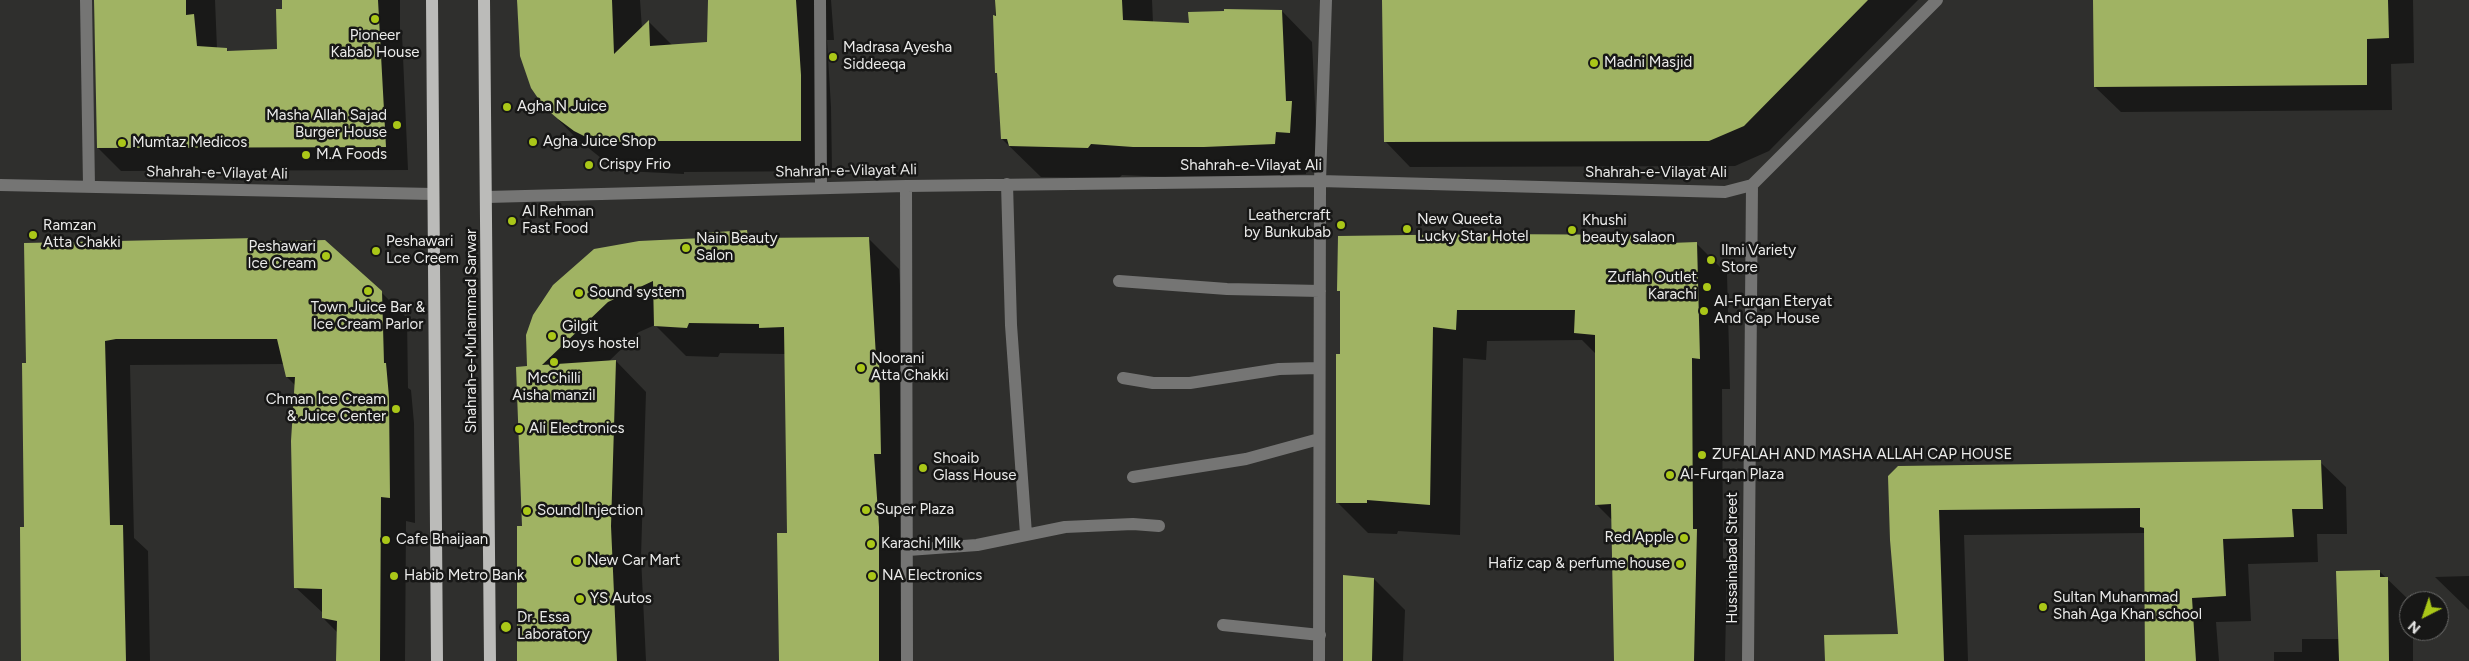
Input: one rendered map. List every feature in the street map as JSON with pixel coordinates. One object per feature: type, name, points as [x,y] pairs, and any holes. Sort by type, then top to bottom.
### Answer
[{"type":"main road","points":[[432,0],[437,661]]},
{"type":"main road","name":"Shahrah-e-Muhammad Sarwar","points":[[484,0],[490,661]]},
{"type":"street","points":[[86,0],[89,186]]},
{"type":"street","points":[[820,0],[821,188]]},
{"type":"street","points":[[1320,661],[1320,181],[1326,0]]},
{"type":"street","points":[[1752,185],[1937,0]]},
{"type":"street","name":"Shahrah-e-Vilayat Ali","points":[[487,197],[1007,184],[1320,181],[1725,192],[1752,185]]},
{"type":"street","points":[[1007,184],[1011,325],[1026,534]]},
{"type":"street","name":"Shahrah-e-Vilayat Ali","points":[[0,185],[433,194]]},
{"type":"street","name":"Hussainabad Street","points":[[1748,661],[1752,185]]},
{"type":"street","points":[[906,186],[907,661]]},
{"type":"street","points":[[1119,280],[1227,290],[1320,291]]},
{"type":"street","points":[[1122,378],[1153,383],[1190,383],[1278,369],[1319,368]]},
{"type":"street","points":[[1133,477],[1246,459],[1319,439]]},
{"type":"street","points":[[908,550],[977,545],[1066,527],[1133,524],[1158,526]]},
{"type":"street","points":[[1223,625],[1320,635]]},
{"type":"building","points":[[94,0],[186,0],[186,15],[194,14],[197,46],[227,48],[227,51],[277,49],[276,9],[282,9],[282,0],[378,0],[386,147],[97,148]]},
{"type":"building","points":[[517,0],[612,0],[614,54],[649,20],[650,46],[707,42],[708,0],[796,0],[801,75],[801,141],[653,141],[653,144],[592,140],[574,131],[558,119],[544,107],[531,88],[520,56]]},
{"type":"building","points":[[995,0],[1122,0],[1123,20],[1189,23],[1188,12],[1224,11],[1224,9],[1282,10],[1286,101],[1292,101],[1290,133],[1276,132],[1275,144],[1133,147],[1091,144],[1088,148],[1009,146],[1007,139],[1001,139],[997,73],[995,73],[993,15],[996,16]]},
{"type":"building","name":"Madni Masjid","points":[[1382,0],[1868,0],[1744,126],[1709,141],[1384,142]]},
{"type":"building","points":[[2093,0],[2388,0],[2389,38],[2367,39],[2367,85],[2094,87]]},
{"type":"building","points":[[747,230],[748,238],[869,237],[876,357],[879,357],[881,454],[874,454],[879,527],[879,661],[779,661],[777,533],[787,533],[784,327],[759,328],[759,324],[689,323],[687,328],[654,326],[653,281],[608,302],[542,365],[616,360],[611,526],[617,661],[517,661],[517,526],[522,526],[516,367],[527,366],[526,335],[533,315],[553,285],[594,249],[639,241],[703,238],[703,233]]},
{"type":"building","points":[[1483,234],[1669,235],[1670,243],[1697,242],[1700,359],[1692,358],[1693,529],[1697,529],[1694,661],[1614,661],[1611,504],[1595,505],[1595,335],[1574,333],[1575,310],[1457,310],[1456,330],[1433,327],[1430,505],[1367,500],[1367,503],[1336,503],[1336,354],[1340,354],[1340,291],[1337,291],[1338,236]]},
{"type":"building","points":[[256,238],[256,242],[325,240],[382,291],[384,363],[386,363],[389,397],[390,498],[381,497],[380,661],[336,661],[337,621],[322,618],[322,589],[294,588],[291,441],[295,377],[286,377],[277,339],[116,339],[105,341],[110,525],[123,525],[126,661],[21,661],[20,527],[24,527],[22,363],[26,363],[24,243]]},
{"type":"building","points":[[2321,460],[2323,509],[2292,509],[2294,537],[2223,539],[2226,596],[2192,598],[2196,661],[2145,661],[2144,528],[2140,527],[2140,508],[1939,510],[1944,661],[1825,661],[1824,635],[1898,634],[1890,540],[1888,476],[1898,466]]},
{"type":"building","points":[[2380,570],[2380,577],[2388,577],[2389,661],[2339,661],[2336,571]]},
{"type":"building","points":[[1343,575],[1374,578],[1372,661],[1343,661]]},
{"type":"place","name":"Pioneer Kabab House","points":[[375,19]]},
{"type":"place","name":"Madrasa Ayesha Siddeeqa","points":[[833,57]]},
{"type":"place","name":"Madni Masjid","points":[[1594,63]]},
{"type":"place","name":"Agha N Juice","points":[[507,107]]},
{"type":"place","name":"Masha Allah Sajad Burger House","points":[[397,125]]},
{"type":"place","name":"Agha Juice Shop","points":[[533,142]]},
{"type":"place","name":"Mumtaz Medicos","points":[[122,143]]},
{"type":"place","name":"M.A Foods","points":[[306,155]]},
{"type":"place","name":"Crispy Frio","points":[[589,165]]},
{"type":"place","name":"Al Rehman Fast Food","points":[[512,221]]},
{"type":"place","name":"Leathercraft by Bunkubab","points":[[1341,225]]},
{"type":"place","name":"New Queeta Lucky Star Hotel","points":[[1407,229]]},
{"type":"place","name":"Khushi beauty salaon","points":[[1572,230]]},
{"type":"place","name":"Ramzan Atta Chakki","points":[[33,235]]},
{"type":"place","name":"Nain Beauty Salon","points":[[686,248]]},
{"type":"place","name":"Peshawari Lce Creem","points":[[376,251]]},
{"type":"place","name":"Peshawari Ice Cream","points":[[326,256]]},
{"type":"place","name":"Ilmi Variety Store","points":[[1711,260]]},
{"type":"place","name":"Zuflah Outlet Karachi","points":[[1707,287]]},
{"type":"place","name":"Town Juice Bar & Ice Cream Parlor","points":[[368,291]]},
{"type":"place","name":"Sound system","points":[[579,293]]},
{"type":"place","name":"Al-Furqan Eteryat And Cap House","points":[[1704,311]]},
{"type":"place","name":"Gilgit boys hostel","points":[[552,336]]},
{"type":"place","name":"McChilli Aisha manzil","points":[[554,362]]},
{"type":"place","name":"Noorani Atta Chakki","points":[[861,368]]},
{"type":"place","name":"Chman Ice Cream & Juice Center","points":[[396,409]]},
{"type":"place","name":"Ali Electronics","points":[[519,429]]},
{"type":"place","name":"ZUFALAH AND MASHA ALLAH CAP HOUSE","points":[[1702,455]]},
{"type":"place","name":"Shoaib Glass House","points":[[923,468]]},
{"type":"place","name":"Al-Furqan Plaza","points":[[1670,475]]},
{"type":"place","name":"Super Plaza","points":[[866,510]]},
{"type":"place","name":"Sound Injection","points":[[527,511]]},
{"type":"place","name":"Red Apple","points":[[1684,538]]},
{"type":"place","name":"Cafe Bhaijaan","points":[[386,540]]},
{"type":"place","name":"Karachi Milk","points":[[871,544]]},
{"type":"place","name":"New Car Mart","points":[[577,561]]},
{"type":"place","name":"Hafiz cap & perfume house","points":[[1680,564]]},
{"type":"place","name":"Habib Metro Bank","points":[[394,576]]},
{"type":"place","name":"NA Electronics","points":[[872,576]]},
{"type":"place","name":"YS Autos","points":[[580,599]]},
{"type":"place","name":"Sultan Muhammad Shah Aga Khan school","points":[[2043,607]]},
{"type":"place","name":"Dr. Essa Laboratory","points":[[506,627]]}]
